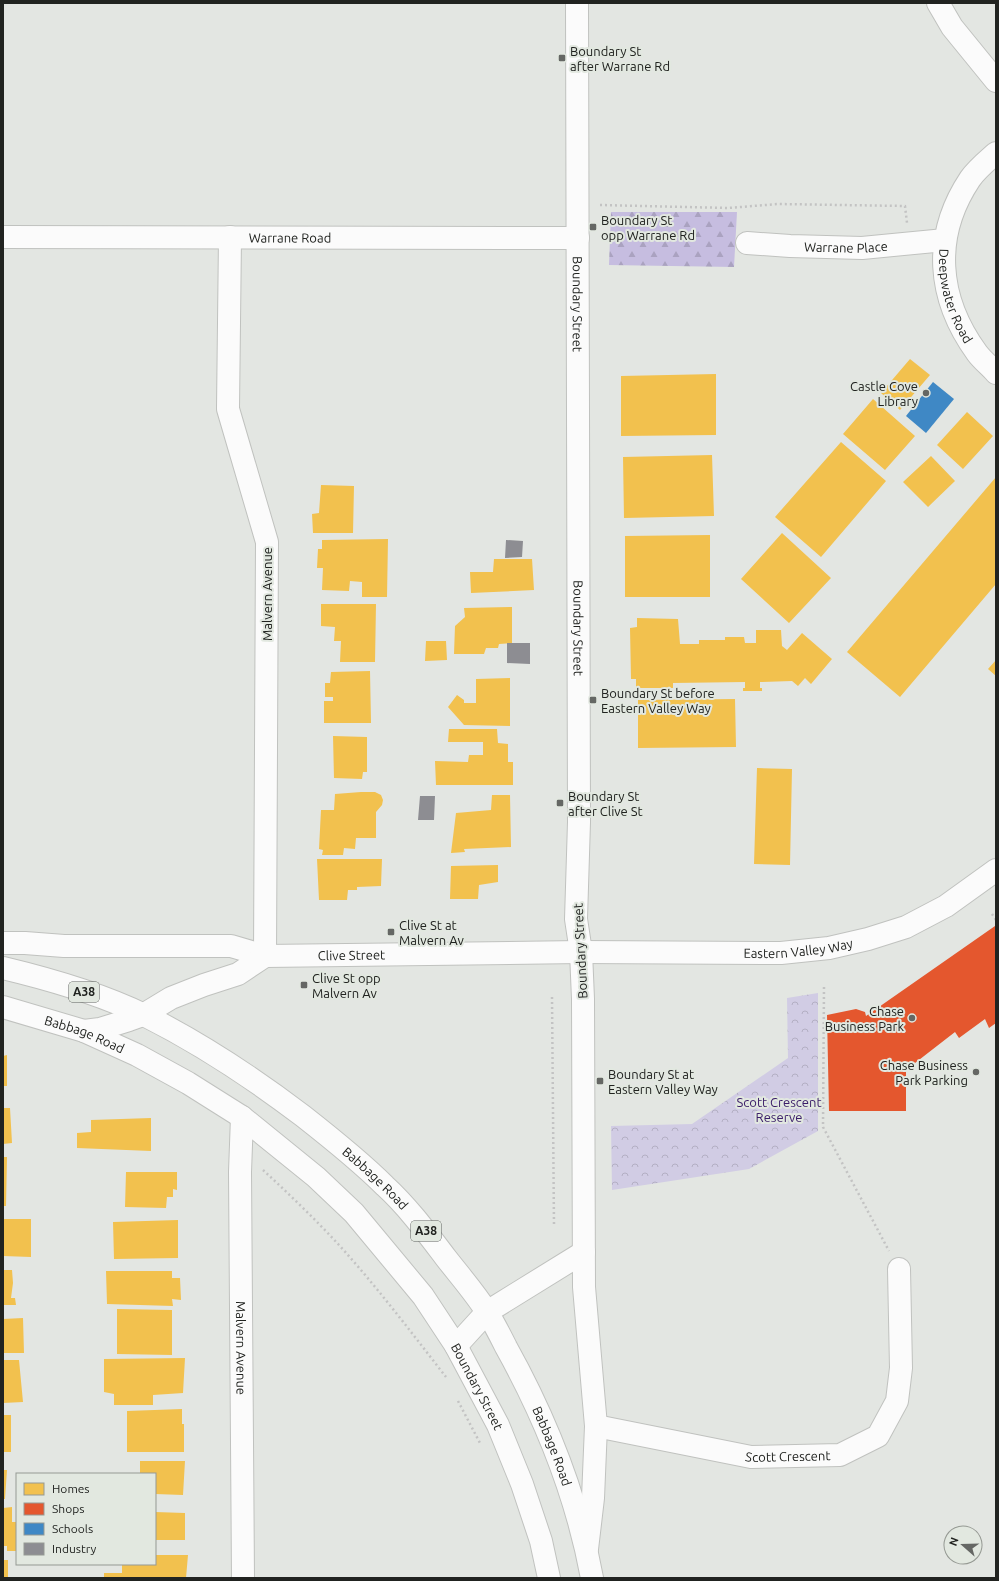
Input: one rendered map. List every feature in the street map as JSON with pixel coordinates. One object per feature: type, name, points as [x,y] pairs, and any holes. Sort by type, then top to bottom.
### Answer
[{"type":"main road","name":"Boundary Street","points":[[577,3],[579,822],[576,919],[581,952],[583,999],[584,1288],[596,1426],[594,1498],[586,1549],[592,1578]]},
{"type":"main road","points":[[938,3],[952,27],[996,81]]},
{"type":"main road","name":"Deepwater Road","points":[[996,153],[980,166],[967,184],[952,213],[945,240],[944,258],[945,282],[951,306],[962,330],[977,354],[996,373]]},
{"type":"main road","name":"Warrane Road","points":[[3,237],[578,238]]},
{"type":"main road","name":"Malvern Avenue","points":[[230,237],[228,409],[267,542],[265,956]]},
{"type":"main road","name":"Warrane Place","points":[[747,243],[862,248],[945,240]]},
{"type":"main road","name":"Eastern Valley Way","points":[[581,952],[781,953],[829,948],[868,939],[906,926],[946,906],[996,870]]},
{"type":"main road","name":"Clive Street","points":[[3,943],[64,946],[231,946],[265,956],[581,952]]},
{"type":"main road","points":[[84,1031],[115,1025],[143,1015],[171,998],[238,974],[265,956]]},
{"type":"main road","name":"Babbage Road","points":[[3,968],[111,1001],[143,1015],[262,1085],[339,1144],[386,1186],[425,1230],[487,1312],[529,1388],[556,1455],[586,1549]]},
{"type":"main road","name":"Babbage Road","points":[[3,1007],[84,1031],[137,1056],[188,1083],[242,1117],[316,1177],[354,1213],[423,1296],[456,1346]]},
{"type":"main road","name":"Malvern Avenue","points":[[242,1117],[240,1172],[243,1578]]},
{"type":"main road","name":"Boundary Street","points":[[549,1578],[541,1540],[522,1484],[498,1425],[456,1346],[487,1312],[584,1252]]},
{"type":"main road","name":"Scott Crescent","points":[[596,1426],[751,1457],[840,1455],[878,1436],[897,1401],[901,1368],[899,1269]]},
{"type":"path","points":[[600,205],[728,208],[778,204],[905,206]]},
{"type":"path","points":[[992,914],[996,920]]},
{"type":"path","points":[[824,987],[823,1127],[883,1242],[899,1269]]},
{"type":"path","points":[[552,997],[554,1226]]},
{"type":"path","points":[[258,1166],[294,1199],[338,1244],[373,1284],[446,1377]]},
{"type":"path","points":[[457,1398],[481,1445]]},
{"type":"green space","points":[[611,212],[737,212],[734,267],[609,265]]},
{"type":"green space","name":"Scott Crescent Reserve","points":[[818,993],[818,1131],[749,1169],[612,1190],[611,1126],[692,1124],[788,1058],[787,998]]},
{"type":"building: Homes","points":[[910,359],[930,375],[900,410],[881,393]]},
{"type":"building: Homes","points":[[716,374],[716,435],[621,436],[621,376]]},
{"type":"building: Homes","points":[[873,399],[915,436],[885,470],[843,434]]},
{"type":"building: Homes","points":[[967,412],[993,436],[963,469],[937,445]]},
{"type":"building: Homes","points":[[841,442],[886,481],[821,557],[775,517]]},
{"type":"building: Homes","points":[[712,455],[714,516],[624,518],[623,457]]},
{"type":"building: Homes","points":[[931,456],[955,481],[928,507],[903,482]]},
{"type":"building: Homes","points":[[996,477],[996,584],[900,697],[847,652]]},
{"type":"building: Homes","points":[[321,485],[354,486],[353,533],[313,533],[312,514],[319,513]]},
{"type":"building: Homes","points":[[782,533],[831,578],[789,623],[741,579]]},
{"type":"building: Homes","points":[[710,535],[710,597],[625,597],[625,536]]},
{"type":"building: Homes","points":[[388,539],[387,597],[362,597],[362,582],[350,581],[349,591],[322,590],[323,568],[317,568],[318,549],[322,549],[322,540]]},
{"type":"building: Homes","points":[[494,559],[532,559],[534,590],[471,593],[470,572],[493,572]]},
{"type":"building: Homes","points":[[321,604],[376,604],[375,662],[340,662],[341,641],[334,641],[335,627],[321,626]]},
{"type":"building: Homes","points":[[512,607],[512,643],[499,644],[498,648],[486,648],[484,654],[454,654],[455,626],[465,617],[464,608]]},
{"type":"building: Homes","points":[[637,618],[678,619],[680,644],[699,644],[699,640],[725,640],[725,637],[744,637],[745,643],[756,643],[756,630],[781,630],[782,646],[787,650],[802,633],[832,659],[811,684],[805,678],[798,686],[792,681],[760,682],[760,688],[762,688],[762,691],[743,691],[743,688],[745,688],[745,682],[673,683],[673,688],[636,688],[636,679],[631,679],[630,628],[637,627]]},
{"type":"building: Homes","points":[[426,641],[446,641],[447,660],[425,661]]},
{"type":"building: Homes","points":[[996,660],[996,676],[988,669]]},
{"type":"building: Homes","points":[[370,671],[371,723],[324,723],[324,701],[333,701],[333,697],[325,697],[325,683],[330,683],[331,672]]},
{"type":"building: Homes","points":[[510,678],[510,726],[464,725],[448,707],[457,695],[464,700],[464,703],[476,703],[476,679]]},
{"type":"building: Homes","points":[[735,699],[736,747],[638,748],[638,700]]},
{"type":"building: Homes","points":[[449,729],[497,729],[498,743],[508,744],[508,762],[513,762],[513,785],[436,785],[435,761],[468,762],[469,755],[483,755],[483,742],[448,742]]},
{"type":"building: Homes","points":[[333,736],[367,737],[367,772],[363,772],[362,779],[334,778]]},
{"type":"building: Homes","points":[[757,768],[792,769],[790,865],[754,864]]},
{"type":"building: Homes","points":[[375,792],[381,795],[383,800],[382,805],[376,812],[376,838],[356,838],[355,849],[344,848],[343,855],[322,855],[323,850],[319,849],[321,810],[334,810],[335,794]]},
{"type":"building: Homes","points":[[492,795],[510,795],[511,847],[464,849],[465,852],[451,853],[456,813],[491,810]]},
{"type":"building: Homes","points":[[317,859],[382,859],[381,886],[357,887],[357,890],[348,890],[347,900],[319,900]]},
{"type":"building: Homes","points":[[498,865],[498,882],[479,885],[478,899],[450,899],[451,866]]},
{"type":"building: Homes","points":[[7,1055],[7,1086],[3,1086],[3,1056]]},
{"type":"building: Homes","points":[[3,1108],[10,1108],[12,1143],[3,1144]]},
{"type":"building: Homes","points":[[151,1118],[151,1151],[77,1148],[77,1133],[91,1132],[91,1120]]},
{"type":"building: Homes","points":[[3,1157],[7,1157],[6,1206],[3,1206]]},
{"type":"building: Homes","points":[[126,1172],[177,1172],[177,1190],[173,1189],[173,1197],[167,1197],[166,1208],[125,1207]]},
{"type":"building: Homes","points":[[3,1219],[31,1219],[31,1257],[3,1256]]},
{"type":"building: Homes","points":[[178,1220],[178,1258],[114,1259],[113,1222]]},
{"type":"building: Homes","points":[[3,1270],[12,1270],[13,1283],[11,1298],[15,1298],[16,1305],[3,1305]]},
{"type":"building: Homes","points":[[106,1271],[172,1271],[172,1278],[180,1278],[181,1300],[172,1299],[173,1306],[107,1304]]},
{"type":"building: Homes","points":[[117,1309],[172,1310],[172,1355],[117,1354]]},
{"type":"building: Homes","points":[[23,1318],[24,1353],[3,1353],[3,1319]]},
{"type":"building: Homes","points":[[185,1358],[183,1393],[153,1395],[153,1405],[114,1405],[114,1394],[104,1392],[104,1359]]},
{"type":"building: Homes","points":[[3,1360],[19,1360],[23,1402],[3,1403]]},
{"type":"building: Homes","points":[[182,1409],[182,1424],[184,1424],[184,1452],[127,1452],[127,1411]]},
{"type":"building: Homes","points":[[3,1415],[11,1415],[11,1452],[3,1452]]},
{"type":"building: Homes","points":[[140,1461],[185,1461],[183,1495],[156,1494],[156,1473],[140,1473]]},
{"type":"building: Homes","points":[[3,1470],[7,1470],[5,1499],[3,1499]]},
{"type":"building: Homes","points":[[12,1507],[12,1522],[16,1522],[16,1551],[7,1551],[7,1546],[3,1546],[3,1508]]},
{"type":"building: Homes","points":[[156,1512],[185,1513],[185,1540],[156,1540]]},
{"type":"building: Homes","points":[[156,1555],[188,1555],[186,1578],[104,1578],[104,1573],[122,1573],[122,1565],[156,1565]]},
{"type":"building: Homes","points":[[3,1560],[8,1560],[8,1578],[3,1578]]},
{"type":"building: Shops","name":"Chase Business Park","points":[[995,926],[996,1023],[989,1028],[985,1019],[959,1038],[955,1032],[906,1070],[906,1111],[829,1111],[827,1015],[856,1009],[865,1012],[866,1016]]},
{"type":"building: Schools","points":[[933,382],[954,399],[926,433],[906,416]]},
{"type":"building: Industry","points":[[506,540],[523,541],[522,557],[505,558]]},
{"type":"building: Industry","points":[[507,643],[530,643],[530,664],[507,663]]},
{"type":"building: Industry","points":[[420,796],[435,796],[434,820],[418,820]]},
{"type":"place","name":"Boundary St after Warrane Rd","points":[[562,58]]},
{"type":"place","name":"Boundary St opp Warrane Rd","points":[[593,227]]},
{"type":"place","name":"Castle Cove Library","points":[[926,393]]},
{"type":"place","name":"Boundary St before Eastern Valley Way","points":[[593,700]]},
{"type":"place","name":"Boundary St after Clive St","points":[[560,803]]},
{"type":"place","name":"Clive St at Malvern Av","points":[[391,932]]},
{"type":"place","name":"Clive St opp Malvern Av","points":[[304,985]]},
{"type":"place","name":"Chase Business Park","points":[[912,1018]]},
{"type":"place","name":"Chase Business Park Parking","points":[[976,1072]]},
{"type":"place","name":"Boundary St at Eastern Valley Way","points":[[600,1081]]}]
